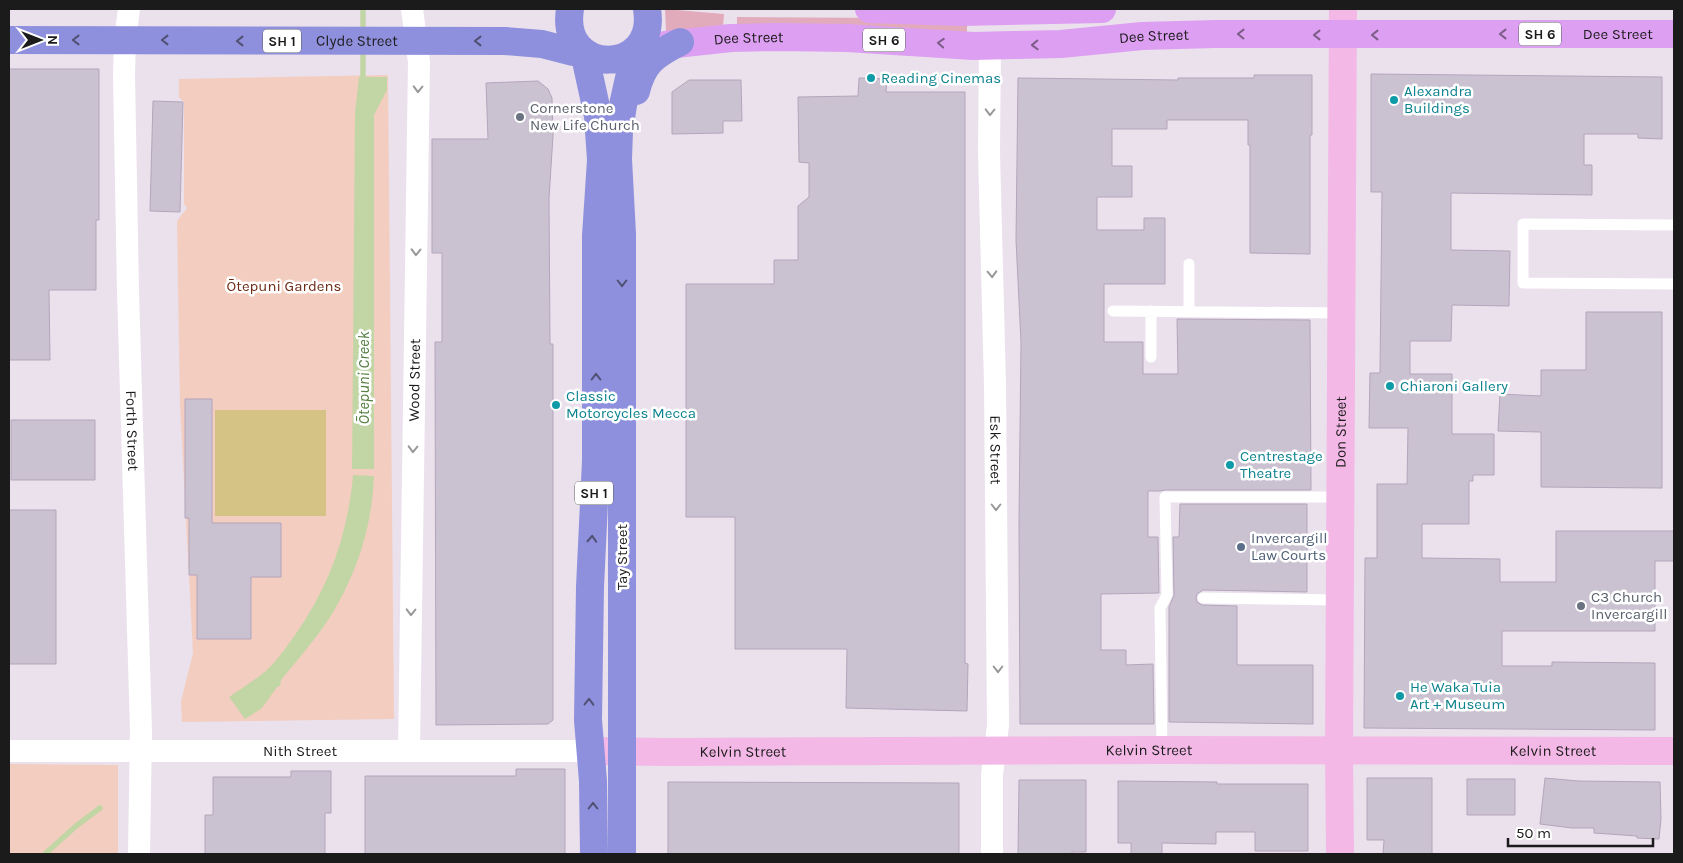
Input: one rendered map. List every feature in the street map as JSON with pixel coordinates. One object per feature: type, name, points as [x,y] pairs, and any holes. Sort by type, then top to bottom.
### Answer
[{"type":"highway","name":"SH 1","points":[[570,9],[568,19],[570,32],[575,43],[590,56],[605,60],[621,59],[635,51],[648,31],[649,19],[647,9]]},
{"type":"highway","name":"Clyde Street","points":[[9,40],[527,43],[542,44],[573,52],[584,52]]},
{"type":"highway","points":[[609,235],[638,84],[644,68],[650,61],[662,51],[680,42]]},
{"type":"highway","points":[[527,43],[543,46],[562,56],[570,64],[578,79],[609,235]]},
{"type":"highway","name":"Tay Street","points":[[594,854],[593,781],[588,720],[590,587],[596,461],[609,235],[623,105],[635,51]]},
{"type":"highway","name":"Tay Street","points":[[584,52],[598,116],[609,235],[622,750],[622,854]]},
{"type":"main road","name":"SH 6","points":[[869,9],[962,12],[1102,9]]},
{"type":"main road","name":"Dee Street","points":[[635,51],[680,42],[731,38],[818,37],[990,46],[1061,44],[1142,36],[1206,34],[1343,22],[1674,34]]},
{"type":"street","name":"Forth Street","points":[[129,9],[125,40],[128,281],[141,751],[139,854]]},
{"type":"street","name":"Wood Street","points":[[409,752],[419,62],[412,9]]},
{"type":"street","name":"Don Street","points":[[1340,854],[1343,22]]},
{"type":"street","name":"Esk Street","points":[[990,46],[989,152],[995,384],[998,696],[998,725],[992,775],[992,854]]},
{"type":"street","name":"Nith Street","points":[[9,751],[409,752],[591,750]]},
{"type":"street","name":"Kelvin Street","points":[[591,750],[669,752],[995,750],[1674,751]]},
{"type":"lane","points":[[1674,226],[1523,224],[1523,282],[1674,284]]},
{"type":"lane","points":[[1189,264],[1189,312]]},
{"type":"lane","points":[[1113,311],[1342,313]]},
{"type":"lane","points":[[1151,311],[1151,357]]},
{"type":"lane","points":[[1162,750],[1160,608],[1167,595],[1165,497],[1341,497]]},
{"type":"lane","points":[[1203,598],[1340,600]]},
{"type":"shaded area","points":[[665,9],[724,14],[723,27],[666,32]]},
{"type":"shaded area","points":[[737,17],[894,18],[967,23],[967,35],[737,28]]},
{"type":"shaded area","points":[[215,410],[326,410],[326,516],[215,516]]},
{"type":"green space","name":"Ōtepuni Gardens","points":[[388,75],[394,719],[182,722],[181,701],[193,653],[180,405],[177,221],[187,208],[184,204],[184,102],[179,97],[179,79]]},
{"type":"green space","points":[[9,764],[118,765],[118,854],[9,854]]},
{"type":"water","points":[[359,77],[387,77],[387,90],[374,115],[374,469],[352,469],[355,113]]},
{"type":"water","points":[[353,475],[374,476],[373,495],[366,532],[348,584],[325,625],[281,680],[280,686],[277,687],[262,708],[245,719],[229,697],[260,676],[273,664],[295,635],[318,598],[335,559],[347,518]]},
{"type":"building","points":[[9,69],[99,69],[99,220],[96,220],[96,290],[49,290],[50,360],[9,360]]},
{"type":"building","points":[[1371,74],[1662,77],[1662,139],[1638,138],[1638,134],[1584,134],[1584,165],[1592,165],[1592,195],[1451,193],[1451,250],[1510,251],[1509,306],[1452,305],[1451,341],[1410,341],[1410,374],[1452,374],[1452,434],[1494,434],[1494,475],[1473,475],[1473,481],[1469,481],[1469,524],[1422,524],[1422,558],[1500,559],[1500,582],[1556,582],[1556,531],[1674,531],[1674,561],[1655,561],[1655,631],[1502,631],[1502,666],[1552,666],[1552,662],[1655,663],[1655,730],[1364,728],[1365,558],[1377,558],[1377,484],[1407,484],[1408,428],[1369,428],[1370,373],[1380,373],[1382,192],[1371,192]]},
{"type":"building","points":[[1254,75],[1312,75],[1310,254],[1250,253],[1250,145],[1248,145],[1248,120],[1167,120],[1167,129],[1112,129],[1112,166],[1132,166],[1132,197],[1097,197],[1097,230],[1144,230],[1144,218],[1165,218],[1165,284],[1104,284],[1104,342],[1143,342],[1143,374],[1178,374],[1177,319],[1310,320],[1311,490],[1148,491],[1148,537],[1158,537],[1159,593],[1101,594],[1101,650],[1126,650],[1126,665],[1153,664],[1154,724],[1020,724],[1019,522],[1021,342],[1016,240],[1018,78],[1178,80],[1178,78],[1254,78]]},
{"type":"building","points":[[859,78],[887,79],[886,92],[965,92],[965,663],[968,664],[967,711],[846,708],[847,649],[735,649],[735,517],[686,517],[686,284],[774,284],[774,260],[798,260],[798,206],[809,197],[809,163],[799,162],[798,97],[858,96]]},
{"type":"building","points":[[689,80],[741,80],[742,121],[723,121],[723,133],[672,134],[672,92]]},
{"type":"building","points":[[538,81],[548,89],[552,98],[553,136],[549,198],[550,344],[553,344],[553,720],[548,724],[436,725],[435,342],[442,342],[442,253],[432,253],[432,139],[488,139],[486,83]]},
{"type":"building","points":[[153,101],[183,102],[180,212],[150,211]]},
{"type":"building","points":[[1586,312],[1662,312],[1662,488],[1541,487],[1541,432],[1498,431],[1500,394],[1541,396],[1541,370],[1586,370]]},
{"type":"building","points":[[185,399],[212,399],[212,523],[281,523],[281,577],[251,577],[251,639],[197,639],[197,575],[189,575],[189,518],[185,518]]},
{"type":"building","points":[[11,420],[95,420],[95,480],[11,480]]},
{"type":"building","points":[[1180,504],[1307,504],[1307,592],[1203,590],[1197,594],[1196,598],[1197,602],[1202,605],[1237,606],[1237,665],[1313,665],[1313,724],[1169,722],[1169,607],[1174,595],[1173,537],[1179,537]]},
{"type":"building","points":[[9,510],[56,510],[56,664],[9,664]]},
{"type":"building","points":[[516,769],[565,769],[565,854],[365,854],[365,776],[516,776]]},
{"type":"building","points":[[291,771],[331,771],[331,813],[325,813],[325,854],[205,854],[205,815],[213,815],[213,777],[291,777]]},
{"type":"building","points":[[1367,778],[1432,778],[1432,854],[1383,854],[1384,840],[1367,840]]},
{"type":"building","points":[[1545,778],[1578,781],[1660,782],[1661,819],[1659,839],[1594,833],[1594,828],[1572,828],[1540,824]]},
{"type":"building","points":[[1467,779],[1515,779],[1515,815],[1467,815]]},
{"type":"building","points":[[1019,780],[1086,780],[1086,852],[1072,852],[1072,854],[1018,854]]},
{"type":"building","points":[[1118,781],[1308,784],[1308,851],[1255,851],[1255,832],[1216,832],[1216,844],[1162,843],[1162,854],[1131,854],[1131,843],[1118,843]]},
{"type":"building","points":[[668,782],[959,783],[959,854],[668,854]]},
{"type":"waterway","name":"Ōtepuni Creek","points":[[363,9],[363,34]]},
{"type":"waterway","name":"Ōtepuni Creek","points":[[363,48],[363,84]]},
{"type":"waterway","name":"Ōtepuni Creek","points":[[45,854],[76,826],[100,808]]},
{"type":"place","name":"Reading Cinemas","points":[[871,78]]},
{"type":"place","name":"Alexandra Buildings","points":[[1394,100]]},
{"type":"place","name":"Cornerstone New Life Church","points":[[520,117]]},
{"type":"place","name":"Chiaroni Gallery","points":[[1390,386]]},
{"type":"place","name":"Classic Motorcycles Mecca","points":[[556,405]]},
{"type":"place","name":"Centrestage Theatre","points":[[1230,465]]},
{"type":"place","name":"Invercargill Law Courts","points":[[1241,547]]},
{"type":"place","name":"C3 Church Invercargill","points":[[1581,606]]},
{"type":"place","name":"He Waka Tuia Art + Museum","points":[[1400,696]]}]
